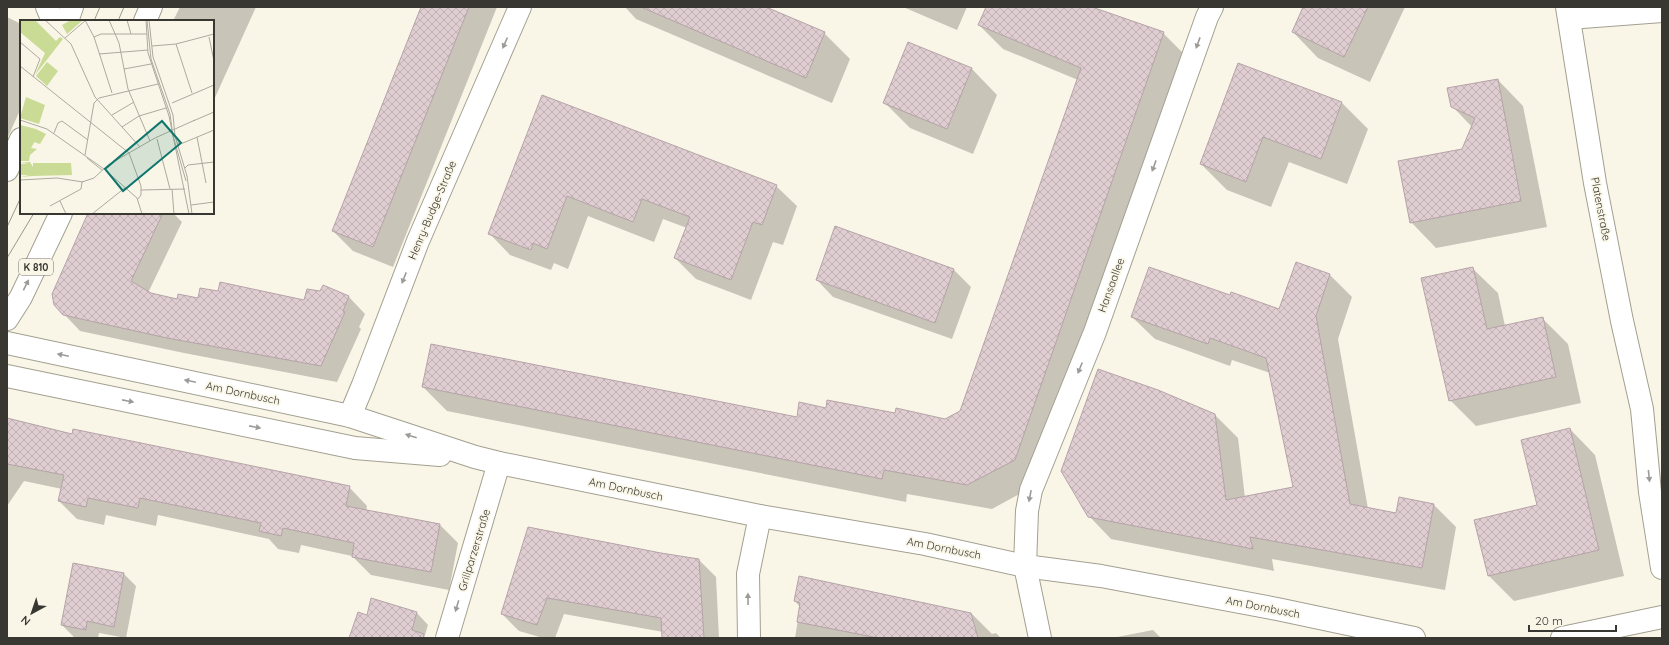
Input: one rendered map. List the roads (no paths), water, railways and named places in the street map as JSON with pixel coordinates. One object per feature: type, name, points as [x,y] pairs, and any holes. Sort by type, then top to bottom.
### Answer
[{"type":"main road","points":[[47,7],[53,20]]},
{"type":"main road","points":[[67,20],[72,7]]},
{"type":"main road","points":[[145,20],[151,7]]},
{"type":"main road","name":"Henry-Budge-Straße","points":[[350,416],[418,241],[520,7]]},
{"type":"main road","name":"Hansaallee","points":[[1040,638],[1025,566],[1027,511],[1031,490],[1094,332],[1207,17],[1212,7]]},
{"type":"main road","points":[[1568,13],[1662,11]]},
{"type":"main road","name":"Platenstraße","points":[[1568,13],[1596,183],[1622,321],[1642,410],[1650,492],[1662,568]]},
{"type":"main road","points":[[7,170],[20,141]]},
{"type":"main road","name":"K 810","points":[[7,319],[21,297],[61,214]]},
{"type":"main road","name":"Am Dornbusch","points":[[7,343],[350,416],[475,457],[499,463],[760,516],[925,544],[1025,566],[1116,579],[1277,609],[1414,638]]},
{"type":"main road","name":"Am Dornbusch","points":[[7,376],[356,448],[475,457]]},
{"type":"main road","name":"Platenstraße","points":[[1642,410],[1662,460]]},
{"type":"main road","name":"Grillparzerstraße","points":[[447,638],[499,463]]},
{"type":"main road","points":[[749,638],[748,574],[760,516]]},
{"type":"main road","points":[[1562,638],[1662,617]]},
{"type":"tram line","points":[[94,20],[100,7]]},
{"type":"tram line","points":[[118,20],[124,7]]},
{"type":"tram line","points":[[7,227],[20,199]]},
{"type":"tram line","points":[[7,258],[33,214]]}]
